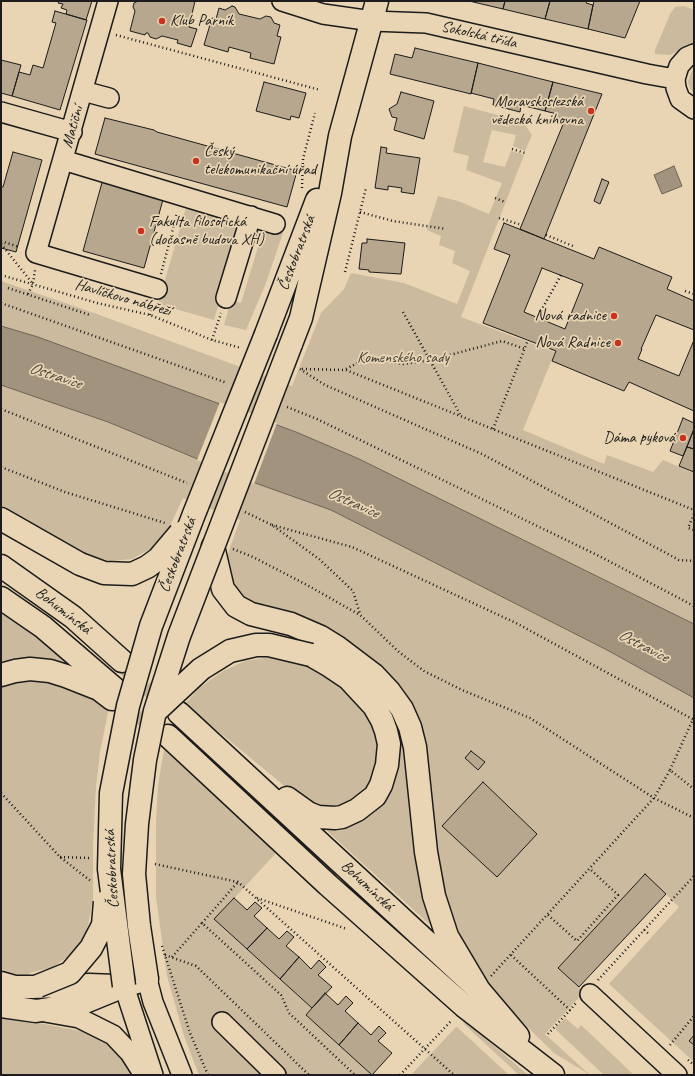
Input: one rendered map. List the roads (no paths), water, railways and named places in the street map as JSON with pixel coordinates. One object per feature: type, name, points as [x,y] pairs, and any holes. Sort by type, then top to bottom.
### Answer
[{"type":"main road","name":"Českobratrská","points":[[124,986],[101,864],[111,794],[128,706],[151,626],[194,514],[266,334],[304,261],[375,11]]},
{"type":"main road","name":"Českobratrská","points":[[147,979],[139,926],[134,874],[137,824],[145,760],[155,711],[179,636],[301,318],[304,261]]},
{"type":"main road","points":[[4,520],[80,564],[104,573],[125,575],[147,567],[162,556],[194,514]]},
{"type":"main road","points":[[212,743],[301,809],[318,817],[342,817],[369,801],[381,785],[387,765],[388,744],[382,720],[368,700],[348,678],[330,666],[316,646],[291,624],[251,614],[236,606],[223,588],[213,546]]},
{"type":"main road","name":"Bohumínská","points":[[1,566],[73,617],[122,661]]},
{"type":"main road","name":"Bohumínská","points":[[1,598],[43,627],[113,693],[50,671],[22,670],[1,675]]},
{"type":"main road","points":[[155,711],[201,669],[230,651],[248,646],[316,646],[356,660],[374,675],[396,700],[408,721],[416,753],[426,852],[434,896],[448,936],[479,990]]},
{"type":"main road","name":"Bohumínská","points":[[179,713],[479,990],[549,1072]]},
{"type":"main road","name":"Bohumínská","points":[[167,738],[328,885],[464,1006],[549,1072]]},
{"type":"main road","points":[[35,987],[70,973],[91,948],[103,925],[101,864]]},
{"type":"main road","points":[[1,1006],[36,1011],[80,1004],[124,986],[147,979]]},
{"type":"main road","points":[[1,983],[15,987],[89,984],[124,986]]},
{"type":"street","name":"Matiční","points":[[108,1],[72,132],[36,253],[157,289]]},
{"type":"street","name":"Sokolská třída","points":[[282,1],[324,14],[375,11],[647,74],[675,79]]},
{"type":"street","points":[[694,54],[687,57],[679,66],[675,79],[676,88],[680,99],[694,109]]},
{"type":"street","points":[[83,91],[109,98]]},
{"type":"street","points":[[1,112],[72,132]]},
{"type":"street","points":[[63,160],[275,224]]},
{"type":"street","points":[[226,298],[251,216]]},
{"type":"street","name":"Českobratrská","points":[[147,979],[153,1002],[182,1075]]},
{"type":"street","name":"Českobratrská","points":[[124,986],[153,1075]]},
{"type":"street","points":[[588,993],[677,1075]]},
{"type":"street","points":[[36,1011],[79,1018],[113,1035],[130,1053],[144,1075]]},
{"type":"street","points":[[222,1022],[276,1075]]},
{"type":"water","points":[[674,166],[682,186],[662,194],[654,175]]},
{"type":"water","name":"Ostravice","points":[[1,326],[38,337],[296,432],[357,458],[694,624],[694,698],[607,650],[331,510],[258,484],[108,422],[1,385]]},
{"type":"tunnel","points":[[124,662],[174,708]]},
{"type":"tunnel","points":[[116,690],[165,734]]},
{"type":"place","name":"Klub Parník","points":[[162,21]]},
{"type":"place","name":"Moravskoslezská vědecká knihovna","points":[[591,111]]},
{"type":"place","name":"Český telekomunikační úřad","points":[[196,161]]},
{"type":"place","name":"Fakulta filosofická (dočasně budova XH)","points":[[141,231]]},
{"type":"place","name":"Nová radnice","points":[[614,316]]},
{"type":"place","name":"Nová Radnice","points":[[618,343]]},
{"type":"place","name":"Dáma pyková","points":[[683,438]]},
{"type":"park label","name":"Komenského sady","points":[[403,358]]}]
